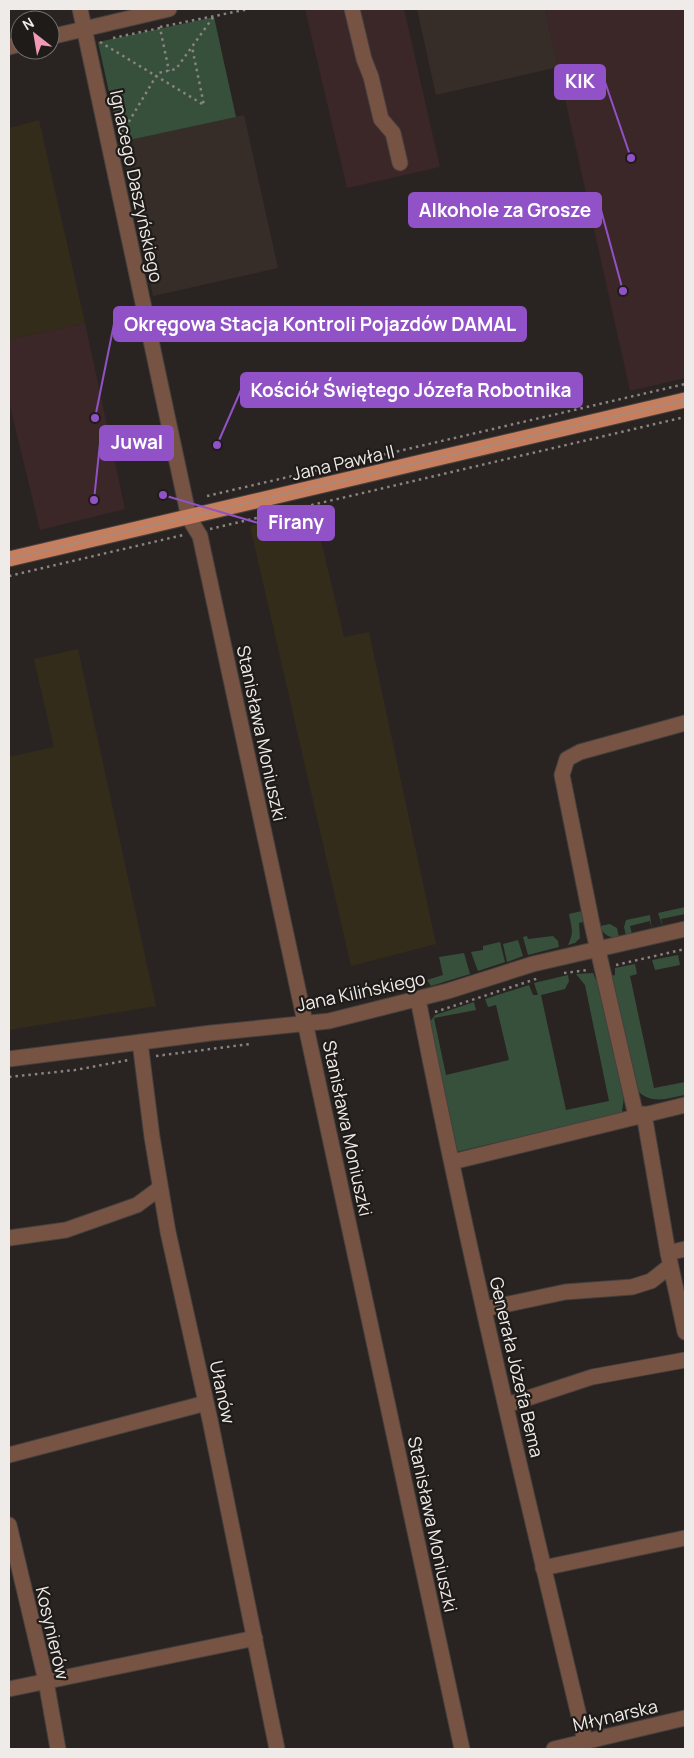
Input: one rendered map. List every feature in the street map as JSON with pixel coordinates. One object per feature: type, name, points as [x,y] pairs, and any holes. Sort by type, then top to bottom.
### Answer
[{"type":"main road","name":"Jana Pawła II","points":[[9,559],[685,400]]},
{"type":"street","name":"Ignacego Daszyńskiego","points":[[80,9],[189,518]]},
{"type":"street","points":[[352,9],[381,119],[393,133],[400,163]]},
{"type":"street","points":[[60,34],[162,10]]},
{"type":"street","name":"Stanisława Moniuszki","points":[[189,518],[200,536],[462,1749]]},
{"type":"street","points":[[685,724],[580,752],[567,759],[562,775],[563,789],[599,948],[640,1116],[685,1332]]},
{"type":"street","name":"Jana Kilińskiego","points":[[9,1059],[329,1021],[418,999],[533,964],[685,929]]},
{"type":"street","name":"Generała Józefa Bema","points":[[418,999],[506,1405],[585,1741]]},
{"type":"street","name":"Ułanów","points":[[140,1042],[160,1188],[277,1749]]},
{"type":"street","points":[[452,1162],[685,1105]]},
{"type":"street","points":[[9,1238],[66,1230],[137,1205],[160,1188]]},
{"type":"street","points":[[485,1309],[565,1292],[632,1288],[651,1281],[669,1259],[685,1249]]},
{"type":"street","points":[[506,1405],[592,1377],[685,1360]]},
{"type":"street","points":[[9,1455],[206,1403]]},
{"type":"street","name":"Kosynierów","points":[[9,1525],[46,1680],[58,1749]]},
{"type":"street","points":[[543,1568],[685,1538]]},
{"type":"street","points":[[9,1689],[255,1638]]},
{"type":"street","name":"Młynarska","points":[[554,1749],[685,1718]]},
{"type":"path","points":[[192,47],[204,105],[97,41],[249,9]]},
{"type":"path","points":[[162,10],[160,28],[169,70]]},
{"type":"path","points":[[120,135],[158,73],[176,69],[214,16]]},
{"type":"path","points":[[207,496],[685,384]]},
{"type":"path","points":[[213,528],[685,416]]},
{"type":"path","points":[[9,576],[188,534]]},
{"type":"path","points":[[609,966],[685,949]]},
{"type":"path","points":[[562,973],[591,970]]},
{"type":"path","points":[[428,1015],[544,977]]},
{"type":"shaded area","points":[[305,9],[404,9],[440,167],[347,188]]},
{"type":"shaded area","points":[[417,9],[545,9],[558,67],[436,95]]},
{"type":"shaded area","points":[[545,9],[685,9],[685,378],[630,391]]},
{"type":"shaded area","points":[[244,115],[278,268],[153,296],[120,142]]},
{"type":"shaded area","points":[[39,120],[85,323],[9,339],[9,128]]},
{"type":"shaded area","points":[[85,323],[125,509],[40,530],[9,402],[9,339]]},
{"type":"shaded area","points":[[314,511],[344,637],[369,632],[436,944],[351,966],[250,526]]},
{"type":"shaded area","points":[[78,649],[156,1006],[9,1030],[9,757],[54,747],[34,659]]},
{"type":"green space","points":[[214,17],[236,117],[120,142],[98,42]]},
{"type":"green space","points":[[685,907],[685,914],[661,919],[663,928],[658,913]]},
{"type":"green space","points":[[586,910],[587,921],[579,923],[580,938],[575,943],[568,945],[572,931],[569,914]]},
{"type":"green space","points":[[650,915],[652,930],[650,921],[630,926],[632,934],[626,936],[624,927],[626,920]]},
{"type":"green space","points":[[610,924],[617,928],[619,938],[603,932],[600,926]]},
{"type":"green space","points":[[527,936],[528,939],[553,936],[558,941],[559,947],[528,955],[523,937]]},
{"type":"green space","points":[[518,940],[523,956],[507,962],[503,944]]},
{"type":"green space","points":[[500,942],[505,962],[478,971],[471,952],[483,950],[483,946]]},
{"type":"green space","points":[[464,953],[470,974],[431,986],[427,980],[443,975],[439,957]]},
{"type":"green space","points":[[678,955],[680,965],[655,970],[652,960]]},
{"type":"green space","points":[[635,964],[637,974],[630,976],[654,1088],[685,1082],[685,1095],[667,1099],[654,1099],[638,1091],[611,976],[615,975],[615,968]]},
{"type":"green space","points":[[593,973],[596,980],[599,979],[624,1096],[622,1113],[456,1152],[429,1023],[435,1015],[474,1002],[476,1010],[434,1018],[446,1075],[509,1060],[496,1005],[488,1007],[485,999],[529,985],[533,995],[538,995],[534,983],[568,975],[569,981],[565,989],[541,995],[566,1110],[609,1101],[585,985],[576,974]]},
{"type":"tram line","points":[[9,559],[685,400]]},
{"type":"place","name":"KIK","points":[[631,158]]},
{"type":"place","name":"Alkohole za Grosze","points":[[623,291]]},
{"type":"place","name":"Okręgowa Stacja Kontroli Pojazdów DAMAL","points":[[95,418]]},
{"type":"place","name":"Kościół Świętego Józefa Robotnika","points":[[217,445]]},
{"type":"place","name":"Firany","points":[[163,495]]},
{"type":"place","name":"Juwal","points":[[94,500]]}]
